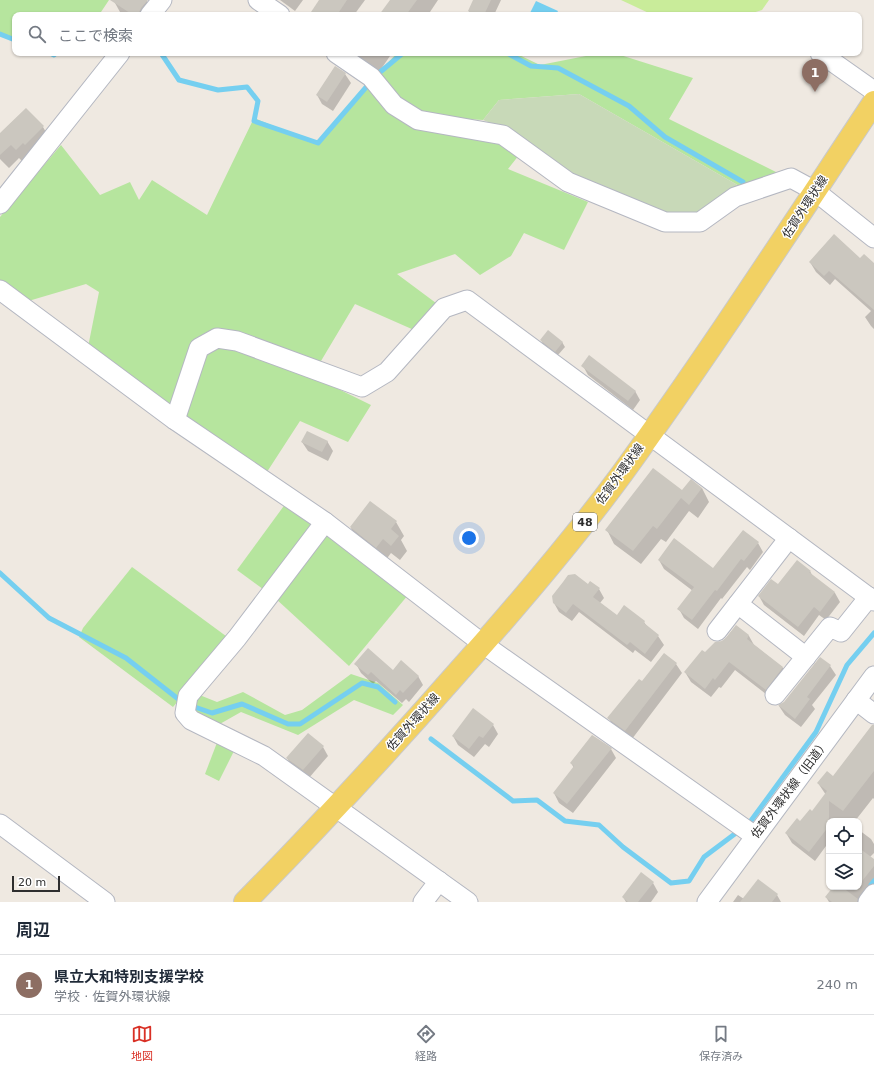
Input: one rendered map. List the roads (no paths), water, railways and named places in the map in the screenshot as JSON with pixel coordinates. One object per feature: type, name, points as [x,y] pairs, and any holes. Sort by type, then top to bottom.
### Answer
[{"type":"main road","name":"佐賀外環状線","points":[[245,902],[336,808],[483,644],[552,564],[620,476],[649,435],[754,284],[874,102]]},
{"type":"street","points":[[152,12],[162,0]]},
{"type":"street","points":[[258,0],[276,12]]},
{"type":"street","points":[[0,204],[118,56]]},
{"type":"street","points":[[340,56],[371,77],[394,105],[418,120],[503,135],[568,182],[665,222],[700,222],[735,197],[791,178],[815,191],[874,238]]},
{"type":"street","points":[[824,56],[874,91]]},
{"type":"street","points":[[0,290],[176,420],[325,522],[483,644],[755,836]]},
{"type":"street","points":[[176,420],[199,348],[217,338],[237,341],[362,387],[387,372],[444,308],[468,300],[871,599],[841,632],[830,627],[775,695]]},
{"type":"street","points":[[325,522],[186,705],[191,720],[264,756],[468,902]]},
{"type":"street","points":[[717,631],[790,538]]},
{"type":"street","points":[[738,604],[806,657]]},
{"type":"street","name":"佐賀外環状線（旧道）","points":[[706,902],[874,676]]},
{"type":"street","points":[[856,700],[874,714]]},
{"type":"street","points":[[0,824],[105,902]]},
{"type":"street","points":[[423,902],[439,881]]},
{"type":"street","points":[[868,902],[874,894]]},
{"type":"water","points":[[536,1],[558,11],[558,12],[530,12]]},
{"type":"waterway","points":[[0,34],[12,39]]},
{"type":"waterway","points":[[163,56],[179,80],[218,90],[247,87],[258,101],[254,121],[318,143],[368,85]]},
{"type":"waterway","points":[[379,73],[399,56]]},
{"type":"waterway","points":[[513,56],[531,66],[558,68],[629,106],[665,137],[743,182]]},
{"type":"waterway","points":[[0,573],[49,618],[126,658],[182,702]]},
{"type":"waterway","points":[[746,825],[750,822],[816,732],[847,665],[874,633]]},
{"type":"waterway","points":[[189,705],[212,713],[242,704],[288,724],[300,724],[362,683],[378,687],[395,702]]},
{"type":"waterway","points":[[431,739],[513,801],[537,800],[565,821],[599,825],[623,847],[671,883],[689,881],[704,857],[740,830]]},
{"type":"waterway","points":[[871,885],[874,881]]},
{"type":"place","name":"県立大和特別支援学校","points":[[815,92]]}]
